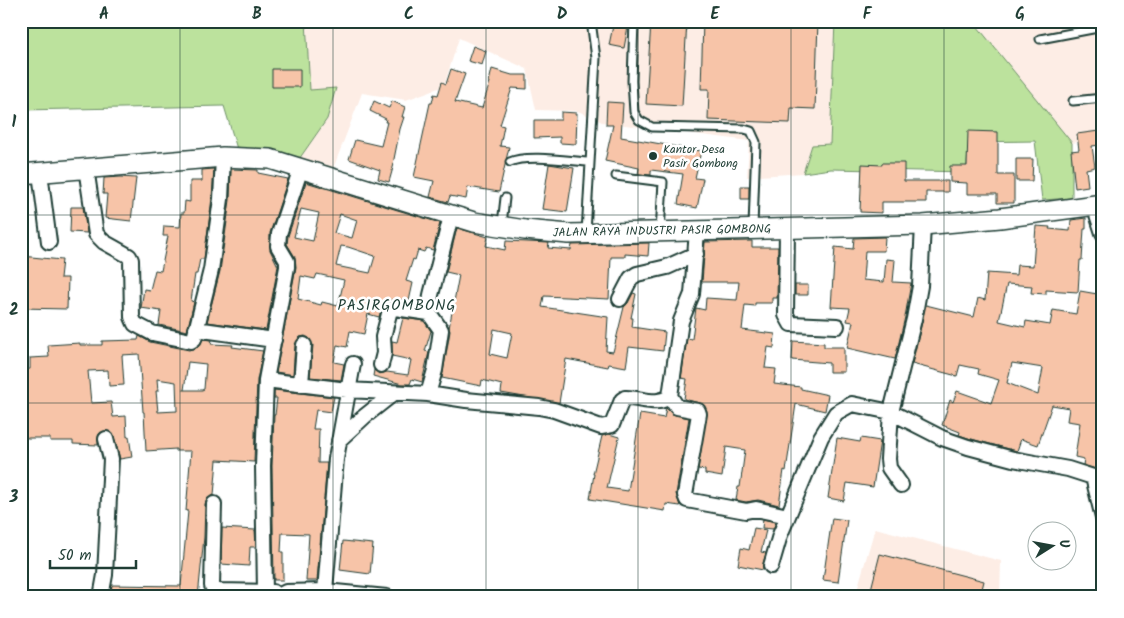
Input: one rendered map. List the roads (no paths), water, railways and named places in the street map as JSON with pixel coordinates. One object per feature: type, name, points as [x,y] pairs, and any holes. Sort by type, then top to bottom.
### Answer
[{"type":"main road","name":"JALAN RAYA INDUSTRI PASIR GOMBONG","points":[[21,174],[222,156],[270,159],[451,216],[502,227],[548,232],[660,232],[923,225],[1000,218],[1098,204]]},
{"type":"street","points":[[86,168],[96,234],[100,240],[129,256],[131,260],[132,317],[136,324],[152,333],[191,341],[194,339],[210,270],[221,199],[222,156]]},
{"type":"street","points":[[272,595],[263,466],[266,380],[287,267],[287,260],[278,246],[279,234],[301,168]]},
{"type":"street","points":[[40,173],[49,242]]},
{"type":"street","points":[[1098,204],[1103,233]]},
{"type":"street","points":[[428,394],[435,370],[441,330],[429,313],[431,294],[451,216]]},
{"type":"street","points":[[901,485],[889,468],[891,412],[914,319],[920,286],[923,225]]},
{"type":"street","points":[[787,229],[786,316],[788,321],[791,324],[838,326]]},
{"type":"street","points":[[697,231],[692,294],[681,322],[670,396],[677,407],[698,411],[699,414],[686,495],[687,500],[746,511],[756,509],[788,516]]},
{"type":"street","points":[[620,298],[631,278],[637,274],[667,267],[696,254]]},
{"type":"street","points":[[381,365],[384,353],[383,337],[390,310],[395,308],[429,313]]},
{"type":"street","points":[[196,328],[274,340]]},
{"type":"street","points":[[301,384],[304,346]]},
{"type":"street","points":[[325,591],[336,459],[353,364]]},
{"type":"street","points":[[266,380],[347,390],[428,394],[466,400],[539,407],[554,410],[602,427],[612,424],[622,400],[625,398],[657,401],[665,400],[670,396]]},
{"type":"street","points":[[339,440],[394,393]]},
{"type":"street","points":[[771,566],[788,516],[821,437],[836,413],[847,405],[852,404],[891,412],[942,438],[968,447],[1013,459],[1068,469],[1093,477],[1103,518]]},
{"type":"street","points":[[101,597],[105,575],[111,459],[106,438]]},
{"type":"street","points":[[214,504],[212,586],[217,591],[272,595],[286,592],[325,591],[387,597]]},
{"type":"lane","points":[[586,233],[596,58],[591,21]]},
{"type":"lane","points":[[634,21],[632,81],[634,112],[639,120],[652,127],[744,129],[751,131],[753,134],[756,142],[753,230]]},
{"type":"lane","points":[[1040,39],[1103,27]]},
{"type":"lane","points":[[1073,101],[1103,98]]},
{"type":"lane","points":[[510,162],[516,159],[549,159],[590,162]]},
{"type":"lane","points":[[616,176],[663,182],[660,232]]},
{"type":"lane","points":[[502,227],[505,198]]},
{"type":"place","name":"Kantor Desa Pasir Gombong","points":[[653,156]]},
{"type":"district","name":"PASIRGOMBONG","points":[[397,306]]}]
